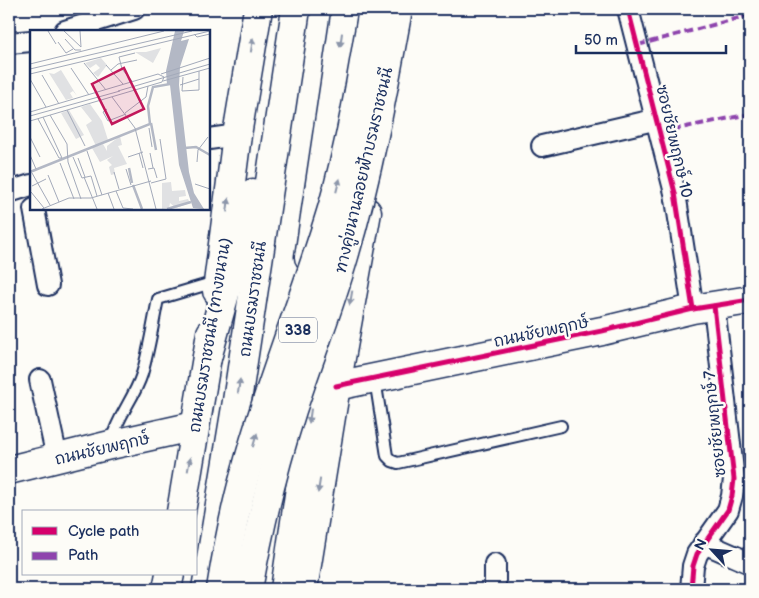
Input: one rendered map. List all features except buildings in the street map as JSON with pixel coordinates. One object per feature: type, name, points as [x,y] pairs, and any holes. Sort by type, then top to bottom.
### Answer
[{"type":"main road","name":"ถนนบรมราชชนนี (ทางขนาน)","points":[[180,510],[207,358],[238,135],[258,9]]},
{"type":"main road","name":"ถนนบรมราชชนนี","points":[[206,589],[237,401],[296,9]]},
{"type":"main road","name":"338","points":[[259,589],[346,9]]},
{"type":"main road","name":"ทางคู่ขนานลอยฟ้าบรมราชชนนี","points":[[221,589],[243,479],[332,206],[357,102],[373,9]]},
{"type":"main road","name":"ทางคู่ขนานลอยฟ้าบรมราชชนนี","points":[[248,589],[272,475],[344,255],[380,109],[398,9]]},
{"type":"main road","points":[[303,589],[336,386],[403,9]]},
{"type":"main road","points":[[336,71],[369,198]]},
{"type":"main road","points":[[207,358],[284,84]]},
{"type":"main road","name":"ถนนชัยพฤกษ์","points":[[336,386],[704,308],[750,300]]},
{"type":"main road","points":[[285,589],[325,316]]},
{"type":"main road","name":"ถนนชัยพฤกษ์","points":[[9,470],[195,426]]},
{"type":"main road","points":[[206,589],[243,479]]},
{"type":"main road","points":[[167,589],[170,576]]},
{"type":"street","points":[[68,30],[134,9]]},
{"type":"street","name":"ซอยชัยพฤกษ์ 10","points":[[628,9],[658,119],[704,308]]},
{"type":"street","points":[[9,43],[30,40]]},
{"type":"street","points":[[542,146],[658,119]]},
{"type":"street","points":[[210,139],[238,135]]},
{"type":"street","points":[[9,192],[30,189]]},
{"type":"street","points":[[34,210],[48,284]]},
{"type":"street","name":"ซอยชัยพฤกษ์ 7","points":[[691,589],[693,566],[704,543],[728,510],[734,479],[704,308]]},
{"type":"street","points":[[40,380],[57,458]]},
{"type":"street","points":[[704,543],[750,562]]},
{"type":"street","points":[[495,564],[495,589]]},
{"type":"lane","points":[[110,445],[118,419],[134,393],[142,375],[158,299],[218,281]]},
{"type":"lane","points":[[375,378],[387,456],[392,461],[398,462],[561,426]]},
{"type":"marked path","points":[[638,45],[750,15]]},
{"type":"marked path","points":[[661,132],[750,114]]},
{"type":"cycle path","points":[[628,9],[675,193],[693,309]]},
{"type":"cycle path","points":[[336,386],[602,331],[693,309],[750,300]]},
{"type":"cycle path","points":[[691,589],[693,566],[697,554],[728,510],[734,479],[714,306]]}]
